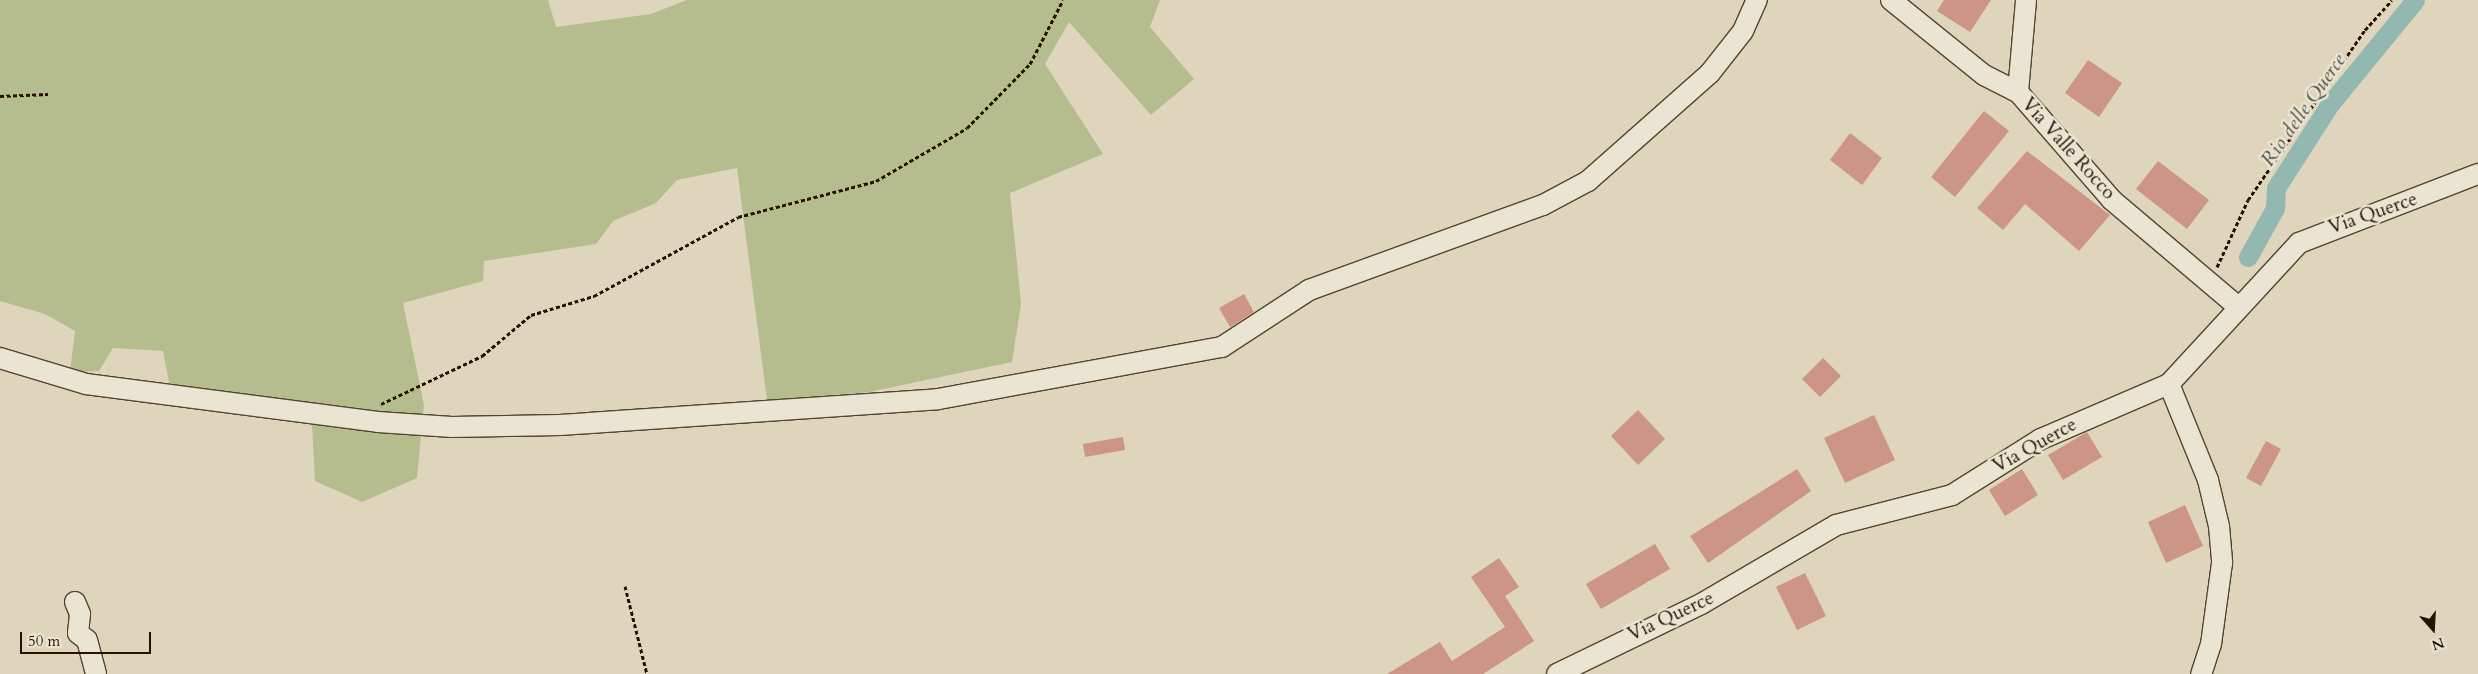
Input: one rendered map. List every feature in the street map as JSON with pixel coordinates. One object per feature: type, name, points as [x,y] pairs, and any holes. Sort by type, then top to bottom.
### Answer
[{"type":"street","points":[[0,358],[86,384],[361,419],[452,427],[560,425],[938,399],[1222,347],[1309,290],[1543,205],[1588,181],[1710,73],[1742,31],[1757,0]]},
{"type":"street","name":"Via Valle Rocco","points":[[1891,0],[1984,74],[2018,92],[2112,200],[2210,286],[2238,307]]},
{"type":"street","points":[[2018,92],[2026,0]]},
{"type":"street","name":"Via Querce","points":[[1557,674],[1700,604],[1836,525],[1952,495],[2041,440],[2169,384],[2299,243],[2478,174]]},
{"type":"street","points":[[2169,384],[2208,480],[2219,526],[2222,563],[2211,644],[2201,674]]},
{"type":"street","points":[[75,602],[80,614],[78,633],[86,640],[96,674]]},
{"type":"path","points":[[361,419],[406,388],[482,356],[531,315],[603,291],[738,217],[876,181],[967,128],[1030,64],[1063,0]]},
{"type":"path","points":[[2210,286],[2248,200],[2365,30],[2392,0]]},
{"type":"path","points":[[0,96],[48,94]]},
{"type":"path","points":[[625,586],[647,674]]},
{"type":"green space","points":[[0,0],[548,0],[556,27],[651,14],[687,0],[1160,0],[1150,27],[1194,79],[1151,115],[1069,22],[1045,64],[1103,154],[1010,193],[1021,304],[1012,362],[869,392],[767,400],[737,168],[677,180],[656,203],[613,221],[596,244],[484,261],[483,281],[403,303],[424,405],[417,478],[362,502],[315,481],[311,406],[170,387],[163,351],[113,348],[99,371],[70,372],[75,331],[45,314],[0,301]]},
{"type":"building","points":[[1944,0],[1991,0],[1970,32],[1937,11]]},
{"type":"building","points":[[2088,60],[2122,83],[2099,117],[2065,93]]},
{"type":"building","points":[[1984,111],[2009,131],[1955,197],[1931,177]]},
{"type":"building","points":[[1850,133],[1882,158],[1862,185],[1830,160]]},
{"type":"building","points":[[2027,151],[2110,215],[2079,251],[2025,204],[2003,230],[1977,208]]},
{"type":"building","points":[[2158,161],[2209,200],[2187,229],[2136,189]]},
{"type":"building","points":[[1244,294],[1254,312],[1230,327],[1219,308]]},
{"type":"building","points":[[1823,358],[1841,376],[1820,397],[1802,379]]},
{"type":"building","points":[[1638,410],[1665,439],[1638,465],[1611,436]]},
{"type":"building","points":[[1874,415],[1895,460],[1845,483],[1824,438]]},
{"type":"building","points":[[2087,432],[2102,457],[2063,480],[2048,455]]},
{"type":"building","points":[[1123,437],[1125,450],[1085,457],[1083,444]]},
{"type":"building","points":[[2266,441],[2281,449],[2261,486],[2246,478]]},
{"type":"building","points":[[1797,469],[1811,491],[1708,563],[1690,536]]},
{"type":"building","points":[[2022,469],[2038,495],[2005,516],[1989,490]]},
{"type":"building","points":[[2185,505],[2203,546],[2166,563],[2148,522]]},
{"type":"building","points":[[1655,544],[1670,569],[1601,609],[1586,584]]},
{"type":"building","points":[[1499,558],[1519,587],[1505,596],[1534,641],[1483,674],[1387,674],[1440,642],[1452,661],[1505,627],[1471,577]]},
{"type":"building","points":[[1805,573],[1826,616],[1797,630],[1776,587]]},
{"type":"waterway","name":"Rio delle Querce","points":[[2248,257],[2275,208],[2276,188],[2330,104],[2415,0]]}]
